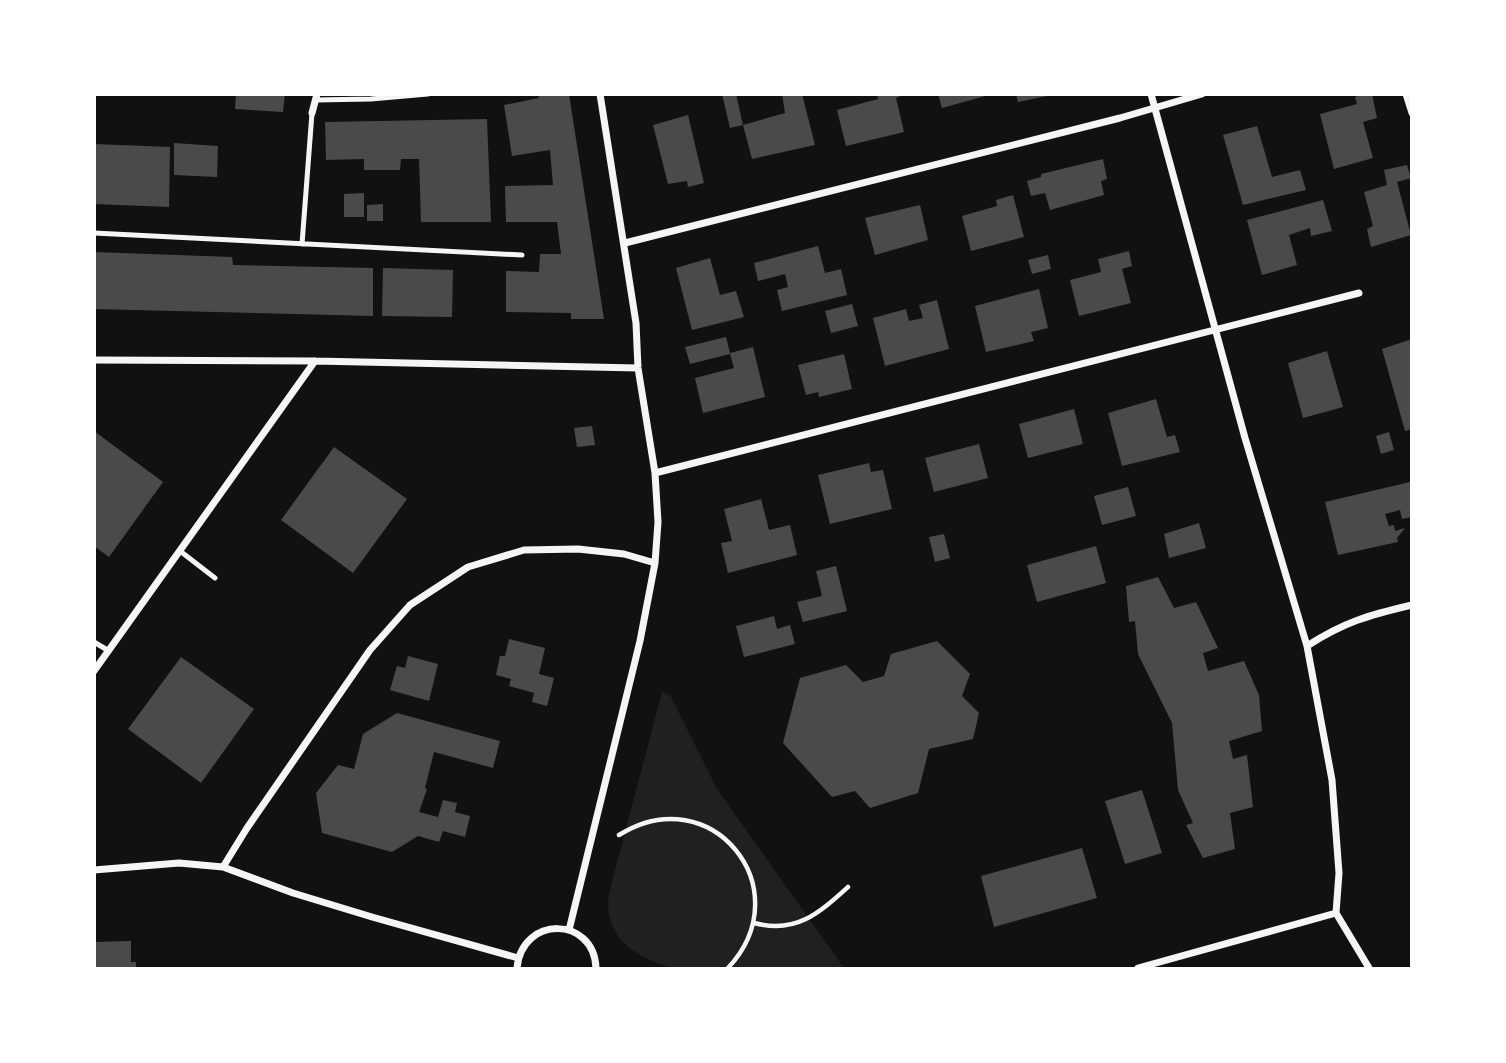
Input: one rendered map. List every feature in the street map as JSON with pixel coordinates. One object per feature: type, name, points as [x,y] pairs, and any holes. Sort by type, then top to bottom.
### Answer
[{"type":"street","points":[[569,930],[583,883],[640,641],[655,563],[658,522],[655,473],[638,368],[636,323],[600,94]]},
{"type":"street","points":[[1152,94],[1215,331],[1307,646],[1332,780],[1339,873],[1336,913],[1368,968]]},
{"type":"street","points":[[625,243],[1106,122],[1202,94]]},
{"type":"street","points":[[1406,94],[1412,113]]},
{"type":"street","points":[[312,113],[316,97]]},
{"type":"street","points":[[655,473],[1359,293]]},
{"type":"street","points":[[94,360],[316,361],[638,368]]},
{"type":"street","points":[[94,671],[316,361]]},
{"type":"street","points":[[223,867],[370,650],[410,605],[468,567],[524,550],[578,549],[612,553],[655,563]]},
{"type":"street","points":[[1307,646],[1333,629],[1360,617],[1412,605]]},
{"type":"street","points":[[94,870],[179,863],[223,867],[293,893],[518,958]]},
{"type":"street","points":[[1138,968],[1336,913]]},
{"type":"street","points":[[517,968],[518,958],[529,939],[548,929],[569,930],[580,935],[594,954],[596,968]]},
{"type":"lane","points":[[316,97],[371,99],[428,94]]},
{"type":"lane","points":[[302,244],[312,113]]},
{"type":"lane","points":[[94,233],[522,255]]},
{"type":"lane","points":[[180,551],[215,578]]},
{"type":"lane","points":[[94,642],[108,651]]},
{"type":"path","points":[[619,835],[643,823],[682,819],[702,824],[720,834],[735,848],[750,874],[756,903],[754,923],[748,941],[739,957],[728,968]]},
{"type":"path","points":[[754,923],[772,928],[794,924],[819,914],[848,887]]},
{"type":"shaded area","points":[[662,692],[670,695],[717,789],[844,968],[672,968],[634,951],[616,933],[608,908],[609,893]]},
{"type":"building","points":[[236,94],[285,94],[283,112],[235,109]]},
{"type":"building","points":[[538,94],[569,94],[604,319],[571,319],[571,313],[506,312],[506,271],[539,272],[540,254],[561,254],[557,222],[506,222],[505,186],[553,185],[550,150],[512,156],[504,105],[539,98]]},
{"type":"building","points":[[722,94],[736,94],[743,125],[730,128]]},
{"type":"building","points":[[782,94],[802,94],[815,145],[752,159],[743,125],[785,113]]},
{"type":"building","points":[[877,94],[904,94],[896,98],[904,132],[846,146],[837,110],[878,99]]},
{"type":"building","points":[[938,94],[989,94],[989,95],[942,108]]},
{"type":"building","points":[[1016,94],[1047,94],[1047,96],[1018,102]]},
{"type":"building","points":[[1372,94],[1377,118],[1363,122],[1373,158],[1334,169],[1320,114],[1357,104],[1355,97]]},
{"type":"building","points":[[688,115],[704,183],[688,187],[687,181],[668,184],[653,125]]},
{"type":"building","points":[[487,119],[491,222],[421,222],[419,159],[401,159],[400,170],[364,170],[364,159],[326,160],[325,122]]},
{"type":"building","points":[[1257,126],[1272,177],[1300,170],[1306,190],[1243,205],[1223,135]]},
{"type":"building","points":[[174,143],[218,146],[217,177],[174,175]]},
{"type":"building","points":[[94,144],[170,147],[169,207],[94,204]]},
{"type":"building","points":[[1103,159],[1107,179],[1101,181],[1104,195],[1050,210],[1045,193],[1031,196],[1027,181],[1041,177],[1041,174]]},
{"type":"building","points":[[1407,165],[1411,178],[1397,182],[1411,235],[1371,247],[1367,229],[1373,226],[1364,192],[1387,185],[1384,170]]},
{"type":"building","points":[[364,193],[364,217],[344,217],[344,194]]},
{"type":"building","points":[[1013,195],[1024,237],[971,251],[962,216],[997,206],[996,200]]},
{"type":"building","points":[[1323,200],[1332,231],[1311,236],[1310,228],[1289,235],[1297,265],[1262,275],[1247,220]]},
{"type":"building","points":[[383,204],[383,221],[367,221],[367,205]]},
{"type":"building","points":[[920,205],[928,240],[875,255],[865,218]]},
{"type":"building","points":[[818,246],[825,273],[841,269],[847,295],[782,311],[777,290],[788,287],[785,274],[758,281],[754,263]]},
{"type":"building","points":[[1129,251],[1132,266],[1122,269],[1131,303],[1079,316],[1070,280],[1101,272],[1098,259]]},
{"type":"building","points":[[94,252],[232,257],[233,265],[373,268],[373,316],[94,309]]},
{"type":"building","points":[[1048,255],[1051,269],[1032,274],[1028,260]]},
{"type":"building","points":[[710,258],[720,295],[736,291],[744,317],[692,330],[676,268]]},
{"type":"building","points":[[383,268],[453,270],[452,317],[382,316]]},
{"type":"building","points":[[1039,289],[1048,328],[1031,332],[1034,341],[986,352],[975,306]]},
{"type":"building","points":[[937,300],[949,349],[885,366],[873,318],[906,309],[909,321],[923,318],[919,305]]},
{"type":"building","points":[[852,304],[858,326],[831,333],[825,311]]},
{"type":"building","points":[[726,337],[730,353],[753,347],[765,397],[703,413],[695,378],[734,368],[730,354],[690,364],[685,347]]},
{"type":"building","points":[[1412,339],[1412,429],[1405,431],[1382,349]]},
{"type":"building","points":[[1327,351],[1343,407],[1303,418],[1288,363]]},
{"type":"building","points":[[844,354],[852,389],[819,397],[818,392],[806,395],[798,365]]},
{"type":"building","points":[[1156,399],[1167,437],[1175,435],[1180,452],[1122,466],[1108,413]]},
{"type":"building","points":[[1074,409],[1083,444],[1028,458],[1019,424]]},
{"type":"building","points":[[592,426],[595,445],[577,447],[574,428]]},
{"type":"building","points":[[94,431],[163,482],[109,557],[94,546]]},
{"type":"building","points":[[1389,432],[1394,450],[1381,454],[1376,436]]},
{"type":"building","points":[[979,444],[988,478],[934,492],[925,458]]},
{"type":"building","points":[[334,447],[407,499],[353,573],[281,520]]},
{"type":"building","points":[[869,463],[871,472],[883,470],[892,509],[830,524],[818,475]]},
{"type":"building","points":[[1410,482],[1412,517],[1402,519],[1400,510],[1385,514],[1389,526],[1394,525],[1395,531],[1405,528],[1397,538],[1398,542],[1338,555],[1325,502]]},
{"type":"building","points":[[1128,487],[1136,516],[1102,525],[1094,496]]},
{"type":"building","points":[[761,499],[769,530],[790,525],[797,555],[728,573],[721,543],[732,541],[724,509]]},
{"type":"building","points":[[1199,523],[1206,548],[1169,558],[1164,534]]},
{"type":"building","points":[[944,534],[950,558],[935,562],[929,537]]},
{"type":"building","points":[[1096,546],[1106,583],[1037,602],[1027,565]]},
{"type":"building","points":[[836,566],[847,611],[803,622],[797,602],[822,596],[816,571]]},
{"type":"building","points":[[1158,577],[1174,608],[1196,602],[1218,648],[1203,653],[1208,671],[1244,661],[1259,695],[1262,731],[1229,741],[1233,759],[1247,755],[1253,807],[1230,813],[1235,849],[1203,858],[1186,825],[1193,823],[1178,790],[1172,723],[1138,654],[1135,621],[1129,622],[1126,586]]},
{"type":"building","points":[[774,616],[777,629],[790,625],[795,644],[744,657],[736,626]]},
{"type":"building","points":[[509,639],[545,648],[539,674],[554,678],[547,706],[532,702],[534,693],[509,686],[511,679],[496,675],[500,656],[505,656]]},
{"type":"building","points":[[937,641],[970,674],[962,696],[979,713],[973,739],[929,749],[918,793],[870,808],[855,791],[832,797],[783,743],[800,678],[846,665],[863,682],[884,676],[891,654]]},
{"type":"building","points":[[408,656],[438,664],[429,701],[390,690],[397,666],[405,668]]},
{"type":"building","points":[[181,657],[254,709],[201,783],[128,729]]},
{"type":"building","points":[[397,713],[500,741],[493,768],[434,752],[425,788],[427,789],[419,812],[438,817],[443,800],[457,803],[455,812],[470,816],[465,837],[443,831],[439,842],[418,836],[392,852],[322,833],[316,793],[338,765],[354,769],[363,734]]},
{"type":"building","points":[[1142,790],[1162,853],[1125,864],[1105,801]]},
{"type":"building","points":[[1082,848],[1097,898],[994,927],[981,876]]},
{"type":"building","points":[[131,941],[131,962],[136,962],[136,968],[94,968],[94,942]]}]
